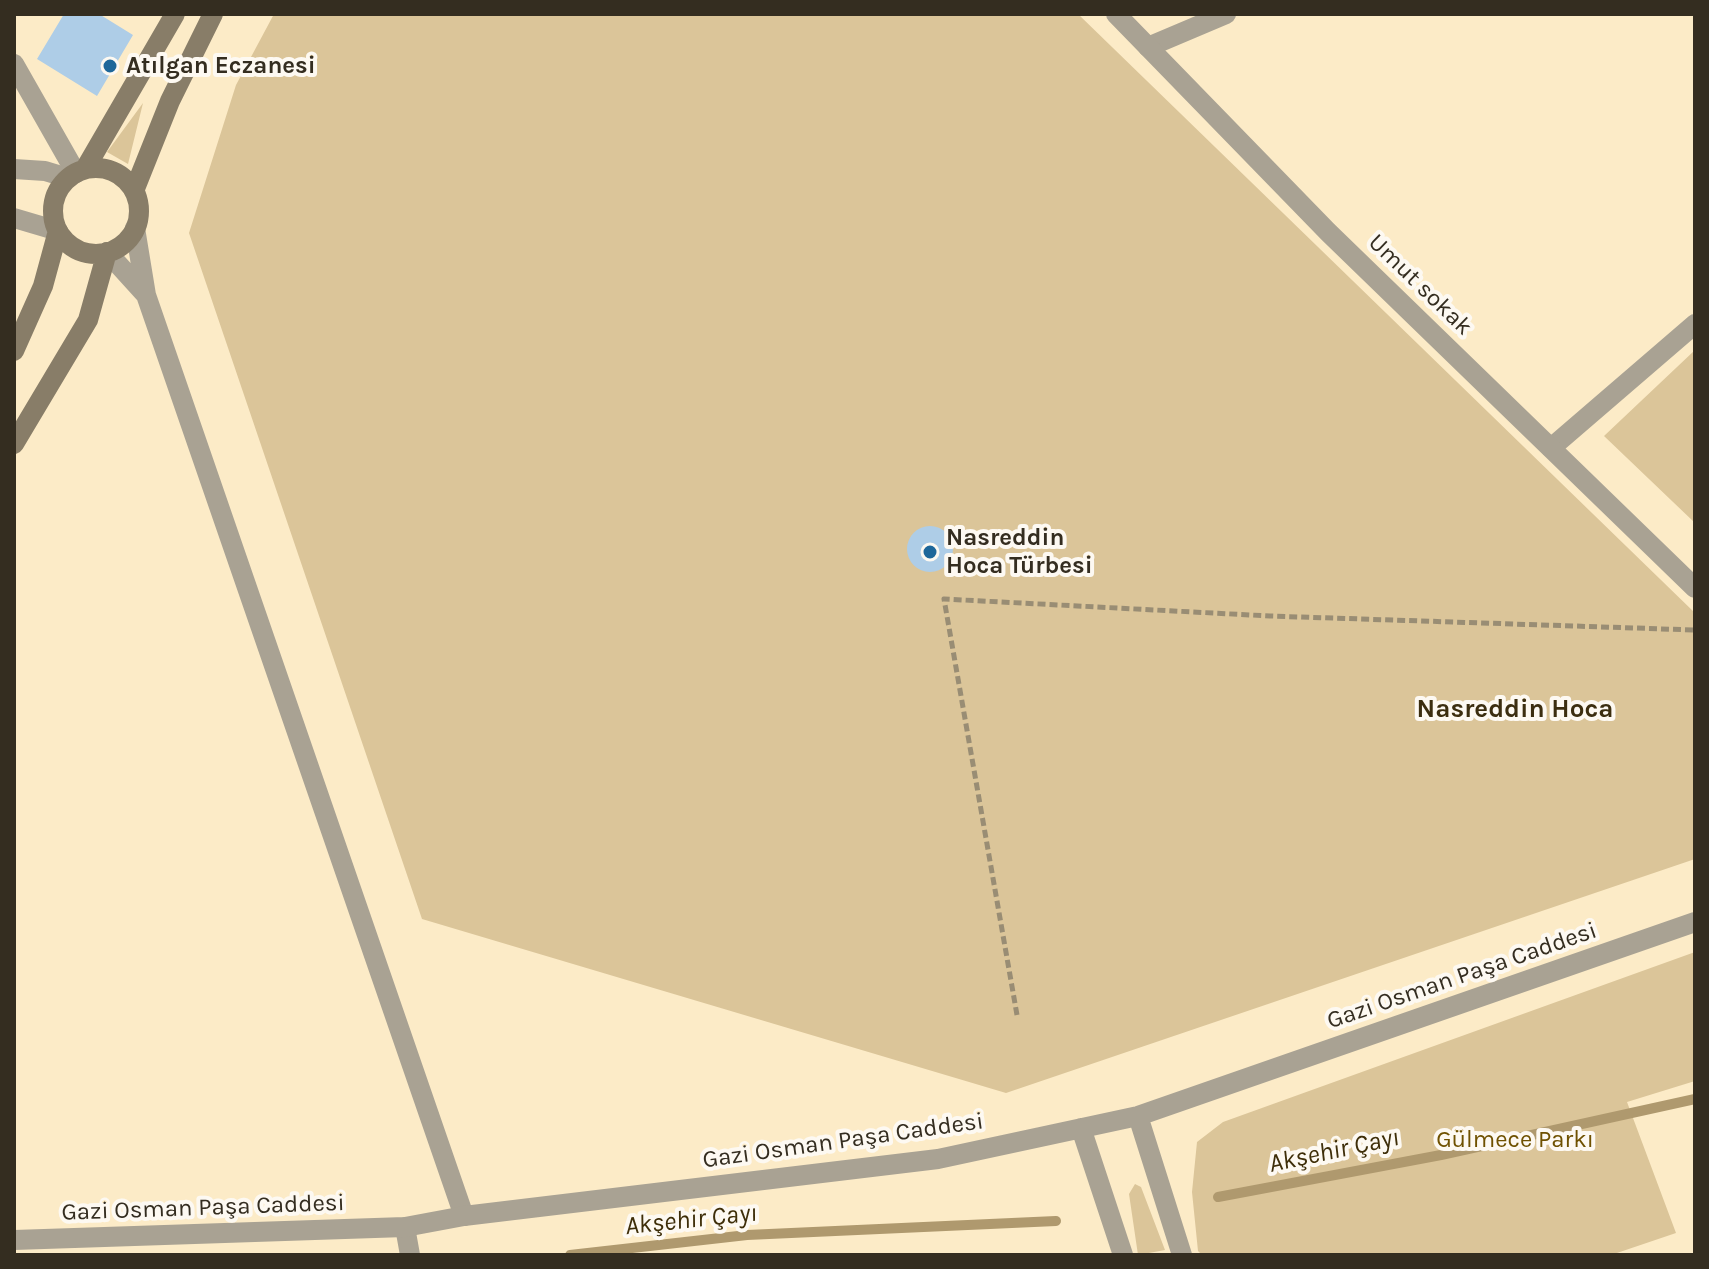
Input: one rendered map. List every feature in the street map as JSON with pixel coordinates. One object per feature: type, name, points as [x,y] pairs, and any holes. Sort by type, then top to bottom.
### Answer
[{"type":"main road","points":[[14,351],[43,286],[58,231],[54,203],[175,14]]},
{"type":"main road","points":[[134,191],[170,101],[213,14]]},
{"type":"main road","points":[[58,231],[79,250],[107,252],[124,244],[135,228],[139,209],[134,191],[113,171],[76,173]]},
{"type":"main road","points":[[14,444],[88,320],[107,252]]},
{"type":"street","name":"Umut sokak","points":[[1116,14],[1328,232],[1695,588]]},
{"type":"street","points":[[1148,47],[1226,14]]},
{"type":"street","points":[[14,64],[76,173]]},
{"type":"street","points":[[14,169],[76,173]]},
{"type":"street","points":[[14,218],[58,231]]},
{"type":"street","points":[[135,228],[146,295],[464,1216]]},
{"type":"street","points":[[107,252],[146,295]]},
{"type":"street","points":[[1551,448],[1695,324]]},
{"type":"street","name":"Gazi Osman Paşa Caddesi","points":[[14,1240],[405,1227],[464,1216],[938,1159],[1138,1116],[1695,922]]},
{"type":"street","points":[[1138,1116],[1182,1255]]},
{"type":"street","points":[[1081,1128],[1123,1255]]},
{"type":"street","points":[[405,1227],[410,1255]]},
{"type":"path","points":[[1017,1015],[944,599],[1270,616],[1695,630]]},
{"type":"green space","points":[[274,14],[1078,14],[1695,613],[1695,859],[1006,1093],[422,919],[189,233],[236,85]]},
{"type":"green space","points":[[143,103],[128,164],[107,152]]},
{"type":"green space","points":[[1695,350],[1695,523],[1604,436]]},
{"type":"green space","name":"Gülmece Parkı","points":[[1695,952],[1695,1081],[1627,1102],[1676,1233],[1611,1255],[1202,1255],[1198,1251],[1192,1192],[1197,1142],[1223,1122]]},
{"type":"green space","points":[[1135,1184],[1141,1187],[1165,1250],[1138,1255],[1129,1194]]},
{"type":"building","points":[[64,14],[99,14],[133,35],[97,96],[37,59]]},
{"type":"building","name":"Nasreddin Hoca Türbesi","points":[[930,526],[939,527],[946,533],[952,540],[952,558],[946,565],[939,571],[930,572],[921,571],[914,565],[908,558],[907,549],[908,540],[914,533],[921,527]]},
{"type":"waterway","name":"Akşehir Çayı","points":[[1218,1197],[1441,1155],[1695,1099]]},
{"type":"waterway","name":"Akşehir Çayı","points":[[570,1255],[747,1235],[1056,1221]]},
{"type":"place","name":"Atılgan Eczanesi","points":[[110,66]]},
{"type":"place","name":"Nasreddin Hoca Türbesi","points":[[930,552]]},
{"type":"district","name":"Nasreddin Hoca","points":[[1515,710]]}]
